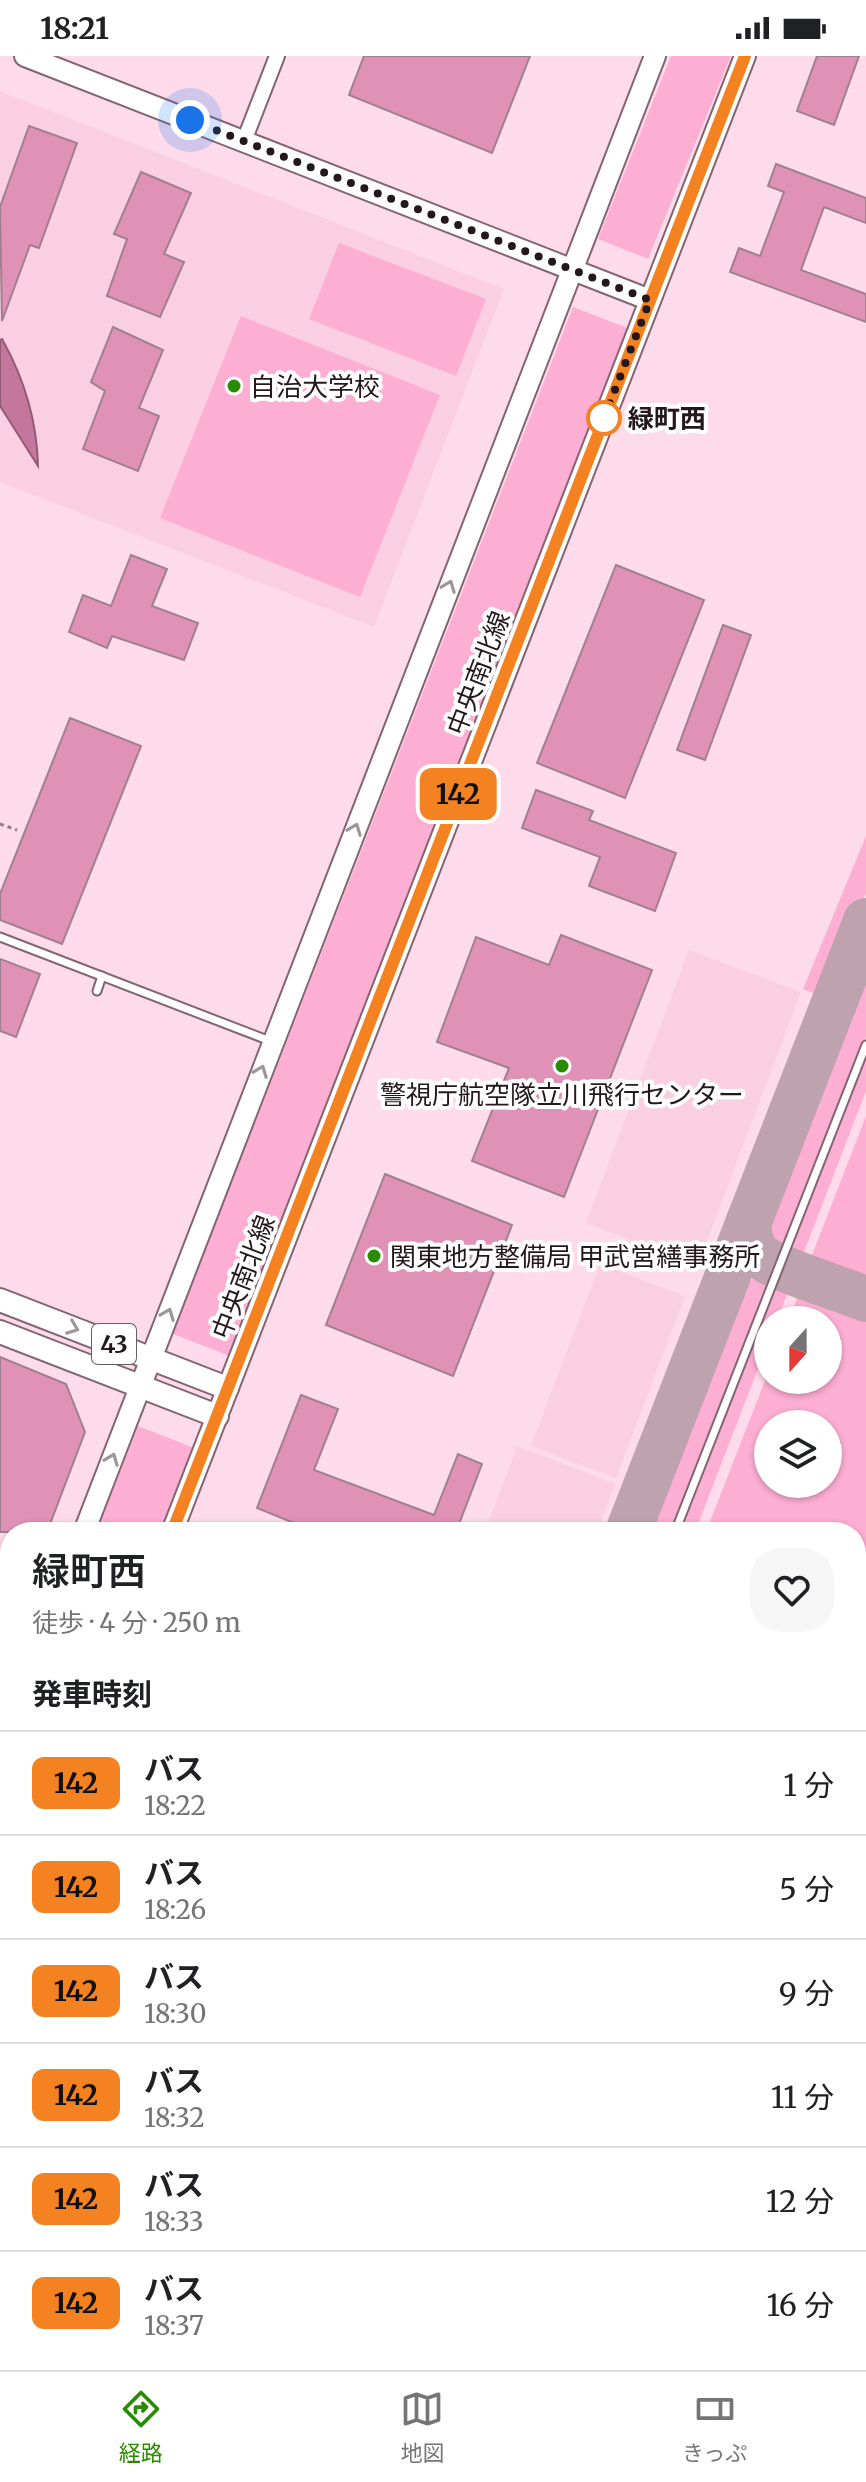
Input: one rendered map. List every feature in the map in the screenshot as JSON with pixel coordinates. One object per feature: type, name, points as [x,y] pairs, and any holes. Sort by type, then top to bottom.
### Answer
[{"type":"main road","points":[[25,56],[49,60],[244,141],[650,300]]},
{"type":"main road","points":[[88,1522],[655,56]]},
{"type":"main road","name":"中央南北線","points":[[176,1522],[745,56]]},
{"type":"main road","name":"43","points":[[0,1300],[227,1388]]},
{"type":"main road","name":"43","points":[[0,1332],[217,1416]]},
{"type":"street","points":[[244,141],[277,56]]},
{"type":"lane","points":[[0,937],[273,1041]]},
{"type":"lane","points":[[97,991],[102,976]]},
{"type":"lane","points":[[679,1522],[866,1045]]},
{"type":"path","points":[[0,824],[17,830]]},
{"type":"shaded area","points":[[671,56],[731,56],[648,259],[598,239]]},
{"type":"shaded area","name":"自治大学校","points":[[0,91],[504,289],[374,627],[0,482]]},
{"type":"shaded area","points":[[339,243],[486,299],[456,376],[309,319]]},
{"type":"shaded area","points":[[573,307],[630,329],[230,1356],[173,1334]]},
{"type":"shaded area","points":[[241,316],[440,395],[360,597],[160,518]]},
{"type":"shaded area","points":[[2,339],[28,401],[38,466],[0,406]]},
{"type":"shaded area","points":[[866,836],[866,893],[823,997],[803,989]]},
{"type":"shaded area","points":[[689,950],[801,992],[698,1265],[586,1223]]},
{"type":"shaded area","points":[[866,965],[866,1037],[780,1257],[766,1246],[764,1229]]},
{"type":"shaded area","points":[[866,1057],[866,1091],[799,1265],[787,1260]]},
{"type":"shaded area","points":[[866,1116],[866,1291],[807,1268]]},
{"type":"shaded area","points":[[600,1264],[685,1296],[616,1478],[531,1446]]},
{"type":"shaded area","points":[[756,1278],[769,1280],[759,1306],[754,1306],[754,1319],[676,1522],[651,1522],[740,1293],[747,1283]]},
{"type":"shaded area","points":[[777,1284],[790,1287],[783,1306],[768,1306]]},
{"type":"shaded area","points":[[799,1293],[834,1306],[794,1306]]},
{"type":"shaded area","points":[[842,1309],[866,1318],[866,1522],[710,1522],[760,1394],[842,1394]]},
{"type":"shaded area","points":[[754,1343],[754,1379],[699,1522],[685,1522]]},
{"type":"shaded area","points":[[138,1426],[197,1449],[168,1522],[101,1522]]},
{"type":"shaded area","points":[[517,1446],[615,1484],[601,1522],[489,1522]]},
{"type":"shaded area","points":[[626,1480],[639,1485],[624,1522],[609,1522]]},
{"type":"building","points":[[364,56],[530,56],[492,153],[349,95]]},
{"type":"building","points":[[817,56],[859,56],[834,125],[797,111]]},
{"type":"building","points":[[29,126],[77,143],[39,248],[30,245],[2,321],[0,207]]},
{"type":"building","points":[[776,164],[866,198],[866,223],[824,207],[801,270],[866,294],[866,322],[730,272],[739,248],[760,256],[784,192],[768,186]]},
{"type":"building","points":[[141,172],[191,193],[164,254],[184,262],[160,317],[107,296],[127,239],[114,234]]},
{"type":"building","points":[[113,327],[163,350],[139,408],[159,416],[138,471],[83,449],[105,391],[91,382]]},
{"type":"building","points":[[131,555],[167,569],[152,606],[198,623],[184,660],[112,636],[107,648],[69,632],[83,595],[111,606]]},
{"type":"building","points":[[616,565],[704,600],[625,798],[537,763]]},
{"type":"building","points":[[723,625],[751,635],[705,760],[677,750]]},
{"type":"building","points":[[70,718],[141,746],[62,944],[0,920],[0,894]]},
{"type":"building","points":[[536,790],[593,811],[589,820],[676,853],[655,911],[589,886],[600,857],[522,828]]},
{"type":"building","name":"警視庁航空隊立川飛行センター","points":[[561,935],[652,970],[564,1197],[472,1161],[509,1068],[437,1042],[476,937],[549,965]]},
{"type":"building","points":[[0,959],[40,974],[16,1037],[0,1031]]},
{"type":"building","points":[[385,1174],[512,1225],[453,1376],[326,1325]]},
{"type":"building","points":[[0,1357],[66,1384],[85,1432],[51,1522],[0,1522]]},
{"type":"building","points":[[301,1395],[338,1409],[314,1470],[434,1515],[458,1454],[482,1464],[460,1522],[291,1522],[257,1508]]},
{"type":"taxiway","points":[[632,1522],[866,921]]},
{"type":"taxiway","points":[[749,1221],[750,1240],[760,1256],[794,1273],[866,1299]]},
{"type":"bus line","name":"142","points":[[176,1522],[745,56]]},
{"type":"place","name":"自治大学校","points":[[234,386]]},
{"type":"place","name":"緑町西","points":[[604,418]]},
{"type":"place","name":"警視庁航空隊立川飛行センター","points":[[562,1066]]},
{"type":"place","name":"関東地方整備局 甲武営繕事務所","points":[[374,1256]]},
{"type":"route","points":[[190,120],[650,300],[604,418]]}]
